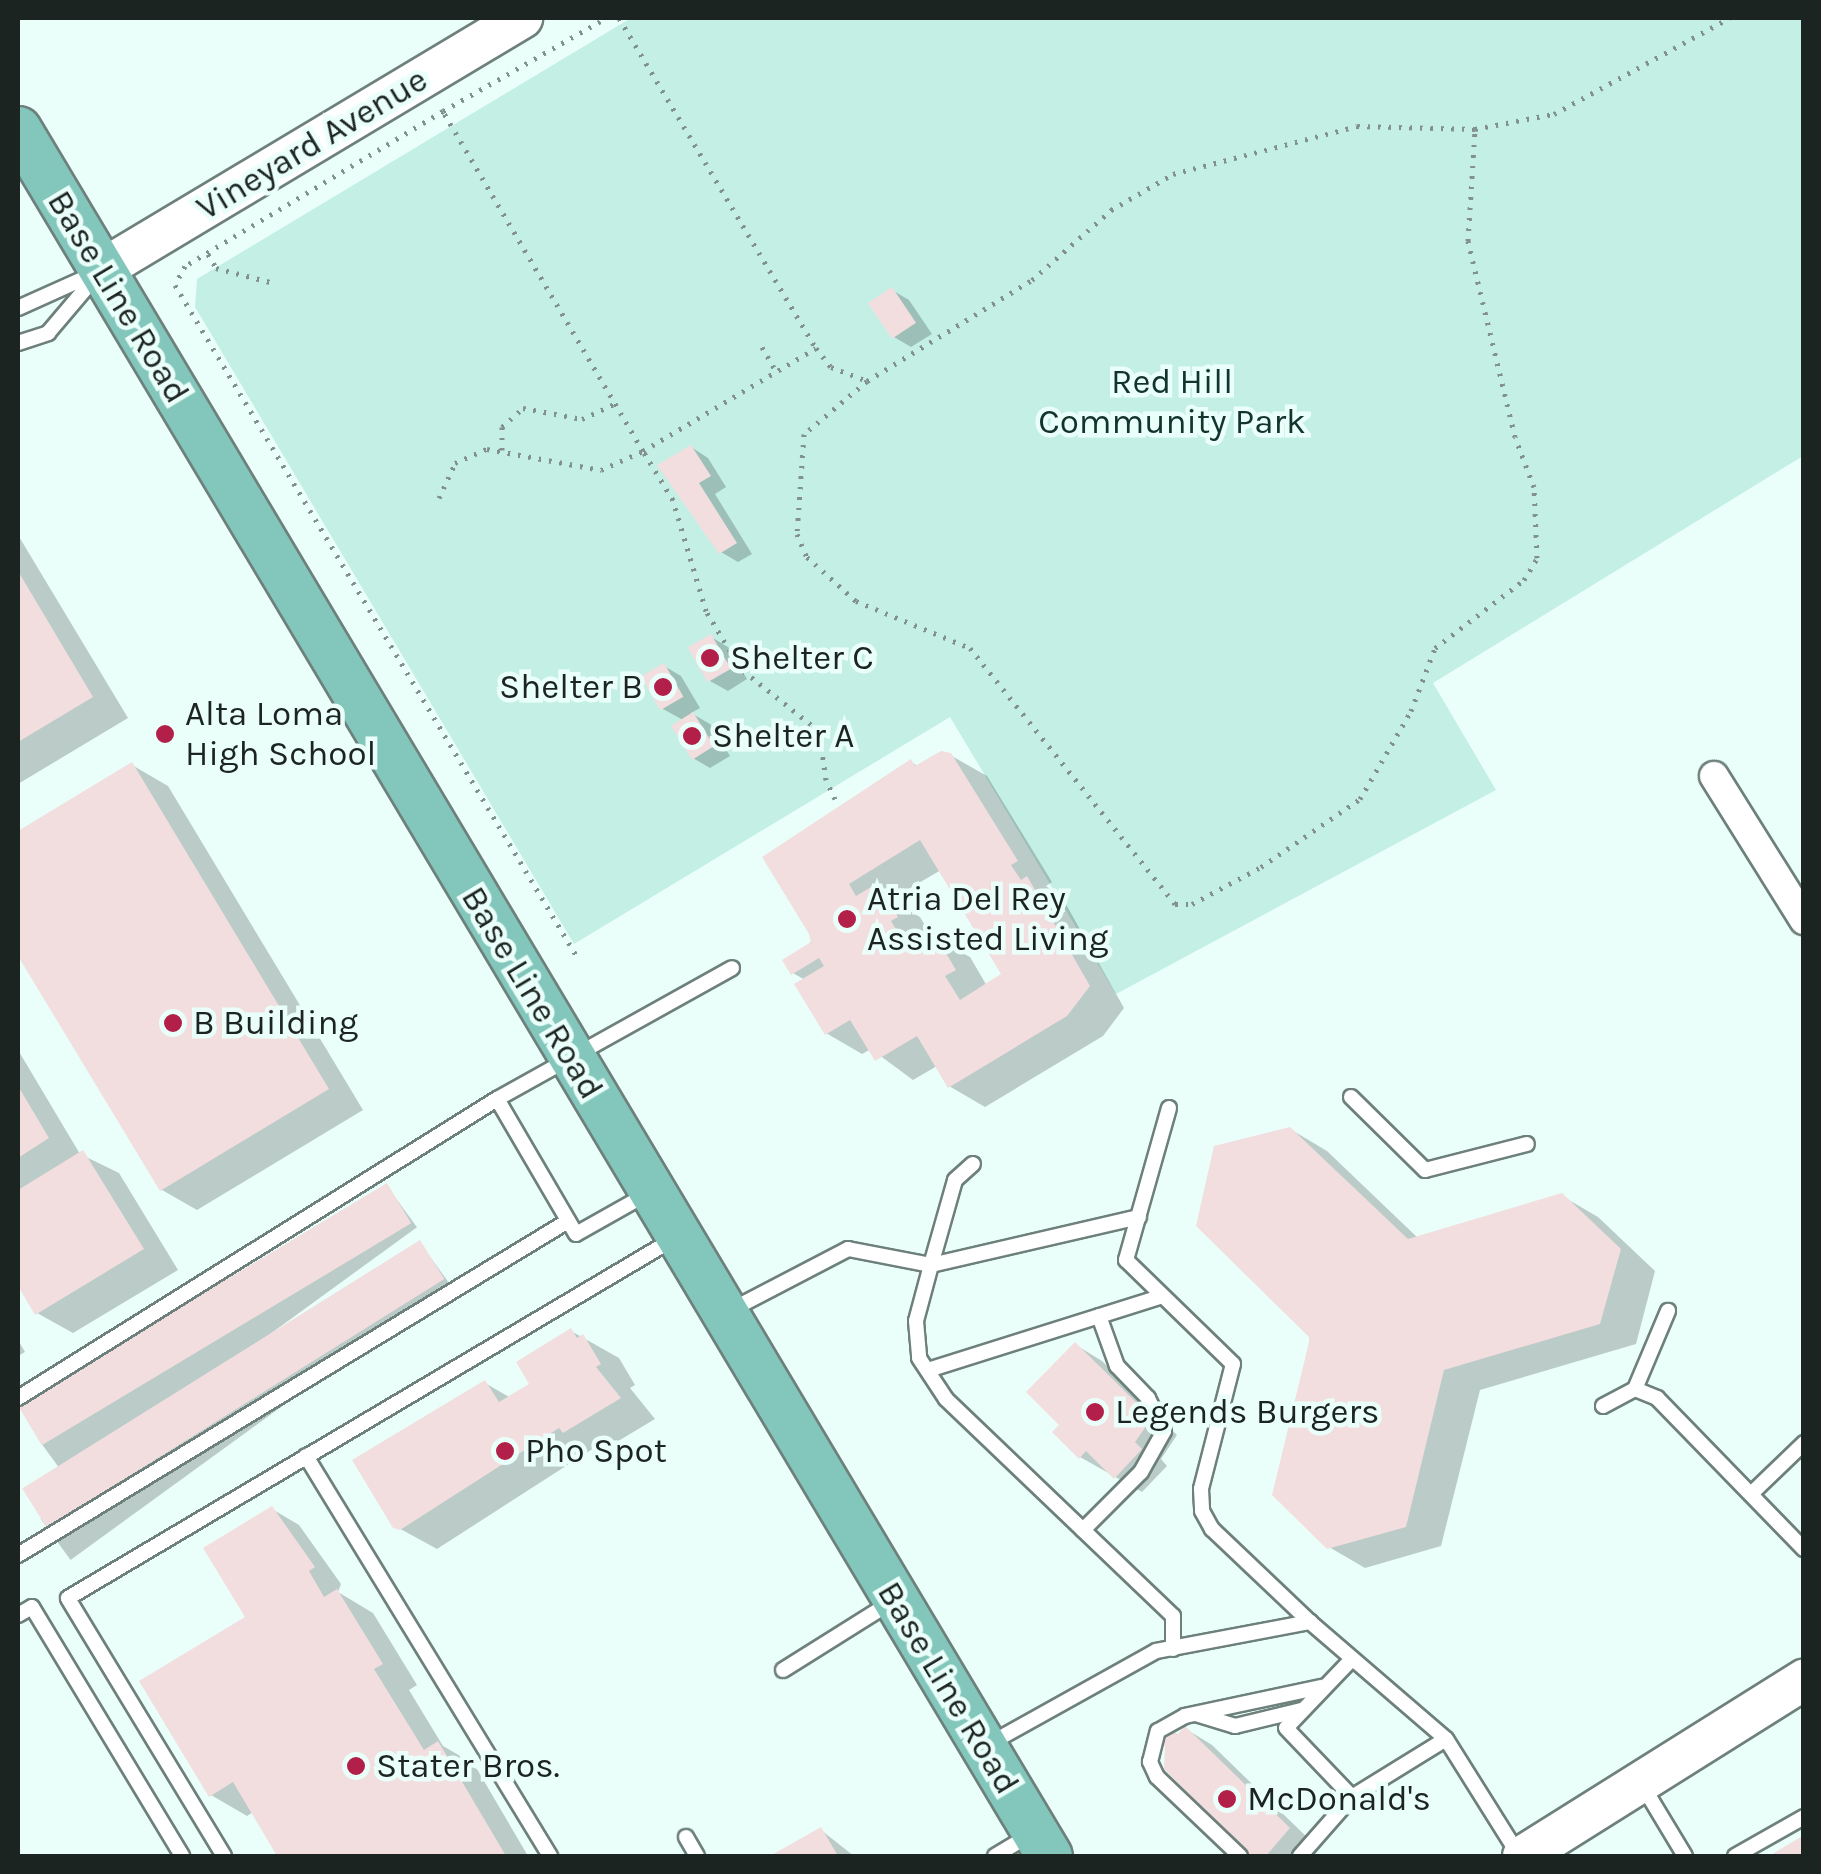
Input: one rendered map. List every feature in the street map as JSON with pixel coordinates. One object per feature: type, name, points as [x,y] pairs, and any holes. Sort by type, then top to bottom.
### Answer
[{"type":"main road","name":"Base Line Road","points":[[18,129],[1042,1844]]},
{"type":"street","name":"Vineyard Avenue","points":[[101,270],[522,18]]},
{"type":"street","points":[[1714,776],[1804,920]]},
{"type":"street","points":[[1521,1856],[1804,1680]]},
{"type":"lane","points":[[18,308],[101,270]]},
{"type":"lane","points":[[18,344],[48,332],[101,270]]},
{"type":"lane","points":[[18,1398],[569,1055],[732,968]]},
{"type":"lane","points":[[1351,1097],[1425,1170],[1526,1144]]},
{"type":"lane","points":[[497,1099],[576,1234],[652,1192]]},
{"type":"lane","points":[[1169,1108],[1126,1260],[1233,1364],[1201,1489],[1202,1511],[1212,1530],[1310,1622],[1446,1739],[1521,1856]]},
{"type":"lane","points":[[973,1164],[955,1180],[945,1204],[916,1321],[919,1358],[946,1399],[1173,1616],[1173,1649]]},
{"type":"lane","points":[[724,1313],[848,1248],[931,1264],[1139,1217]]},
{"type":"lane","points":[[18,1555],[568,1221]]},
{"type":"lane","points":[[224,1856],[68,1598],[678,1236]]},
{"type":"lane","points":[[928,1370],[1162,1296]]},
{"type":"lane","points":[[1603,1406],[1636,1389],[1668,1311]]},
{"type":"lane","points":[[1084,1530],[1142,1472],[1164,1431],[1148,1398],[1116,1366],[1099,1316]]},
{"type":"lane","points":[[1636,1389],[1657,1398],[1804,1548]]},
{"type":"lane","points":[[1752,1494],[1804,1443]]},
{"type":"lane","points":[[306,1456],[550,1856]]},
{"type":"lane","points":[[783,1670],[896,1599]]},
{"type":"lane","points":[[18,1616],[32,1607],[182,1856]]},
{"type":"lane","points":[[984,1747],[1156,1651],[1310,1622]]},
{"type":"lane","points":[[1352,1659],[1322,1686],[1286,1728],[1352,1797]]},
{"type":"lane","points":[[1240,1856],[1150,1762],[1158,1731],[1193,1714],[1322,1686]]},
{"type":"lane","points":[[1193,1714],[1235,1726],[1302,1710]]},
{"type":"lane","points":[[1300,1856],[1352,1797],[1446,1739]]},
{"type":"lane","points":[[1640,1783],[1685,1856]]},
{"type":"lane","points":[[1736,1856],[1804,1816]]},
{"type":"lane","points":[[686,1838],[698,1856]]},
{"type":"lane","points":[[995,1856],[1042,1844]]},
{"type":"path","points":[[579,960],[178,296],[178,274],[207,252],[606,18]]},
{"type":"path","points":[[619,18],[816,348],[831,368],[868,381]]},
{"type":"path","points":[[1475,129],[1468,241],[1515,437],[1534,487],[1537,558],[1524,580],[1435,648],[1411,710],[1360,798],[1275,858],[1192,904],[1175,904],[970,648],[856,601],[806,557],[797,534],[804,434],[868,381],[1032,280],[1111,210],[1173,174],[1357,126],[1475,129],[1554,114],[1728,18]]},
{"type":"path","points":[[443,112],[673,500],[706,611],[741,669],[819,731],[826,780],[835,799]]},
{"type":"path","points":[[207,252],[216,268],[270,282]]},
{"type":"path","points":[[762,347],[776,371]]},
{"type":"path","points":[[439,498],[455,463],[486,448],[601,470],[643,450],[816,348]]},
{"type":"path","points":[[502,450],[502,427],[523,408],[582,419],[616,404]]},
{"type":"green space","name":"Red Hill Community Park","points":[[631,18],[1803,18],[1803,456],[1433,683],[1496,790],[1116,994],[950,717],[574,944],[195,307],[197,279]]},
{"type":"building","points":[[892,287],[916,323],[892,339],[868,303]]},
{"type":"building","points":[[691,445],[711,476],[699,483],[737,543],[719,554],[657,465]]},
{"type":"building","points":[[18,571],[93,697],[18,742]]},
{"type":"building","name":"Shelter C","points":[[711,634],[731,669],[708,682],[688,648]]},
{"type":"building","name":"Shelter B","points":[[664,663],[684,697],[660,710],[641,676]]},
{"type":"building","name":"Shelter A","points":[[693,712],[714,746],[692,760],[671,726]]},
{"type":"building","name":"Atria Del Rey Assisted Living","points":[[941,751],[951,753],[1018,861],[1011,865],[1021,880],[1027,876],[1090,986],[1067,1016],[948,1088],[917,1036],[875,1061],[850,1020],[825,1035],[794,984],[824,966],[819,958],[791,975],[782,960],[811,942],[762,857],[911,759],[915,766]],"holes":[[[920,840],[1001,974],[960,1000],[945,976],[956,970],[934,933],[908,949],[891,921],[898,917],[884,894],[877,898],[871,887],[856,896],[849,884]]]},
{"type":"building","name":"B Building","points":[[132,762],[329,1089],[160,1191],[18,956],[18,831]]},
{"type":"building","points":[[18,1086],[49,1138],[18,1158]]},
{"type":"building","points":[[1290,1127],[1408,1239],[1562,1193],[1621,1249],[1600,1324],[1444,1370],[1406,1527],[1327,1549],[1272,1495],[1310,1338],[1196,1226],[1214,1146]]},
{"type":"building","points":[[83,1150],[144,1249],[35,1315],[18,1286],[18,1190]]},
{"type":"building","points":[[387,1183],[411,1223],[42,1445],[18,1405]]},
{"type":"building","points":[[420,1240],[444,1279],[47,1528],[22,1489]]},
{"type":"building","points":[[571,1328],[577,1338],[583,1334],[601,1364],[596,1367],[621,1398],[563,1433],[559,1428],[400,1530],[393,1528],[352,1460],[485,1380],[499,1402],[529,1384],[516,1362]]},
{"type":"building","name":"Legends Burgers","points":[[1075,1342],[1152,1418],[1135,1442],[1142,1449],[1114,1479],[1086,1451],[1079,1459],[1052,1432],[1059,1425],[1026,1392]]},
{"type":"building","points":[[272,1506],[315,1567],[309,1571],[324,1597],[337,1589],[383,1664],[374,1669],[424,1750],[438,1741],[506,1856],[277,1856],[233,1782],[209,1797],[139,1681],[245,1617],[203,1548]]},
{"type":"building","name":"McDonald's","points":[[1168,1726],[1177,1735],[1185,1726],[1290,1828],[1266,1856],[1250,1856],[1164,1769],[1165,1746],[1157,1739]]},
{"type":"building","points":[[821,1827],[838,1856],[770,1856]]},
{"type":"building","points":[[1804,1835],[1804,1856],[1769,1856]]},
{"type":"place","name":"Shelter C","points":[[710,658]]},
{"type":"place","name":"Shelter B","points":[[663,687]]},
{"type":"place","name":"Alta Loma High School","points":[[165,734]]},
{"type":"place","name":"Shelter A","points":[[692,736]]},
{"type":"place","name":"Atria Del Rey Assisted Living","points":[[847,919]]},
{"type":"place","name":"B Building","points":[[173,1023]]},
{"type":"place","name":"Legends Burgers","points":[[1095,1412]]},
{"type":"place","name":"Pho Spot","points":[[505,1451]]},
{"type":"place","name":"Stater Bros.","points":[[356,1766]]},
{"type":"place","name":"McDonald's","points":[[1227,1799]]}]
